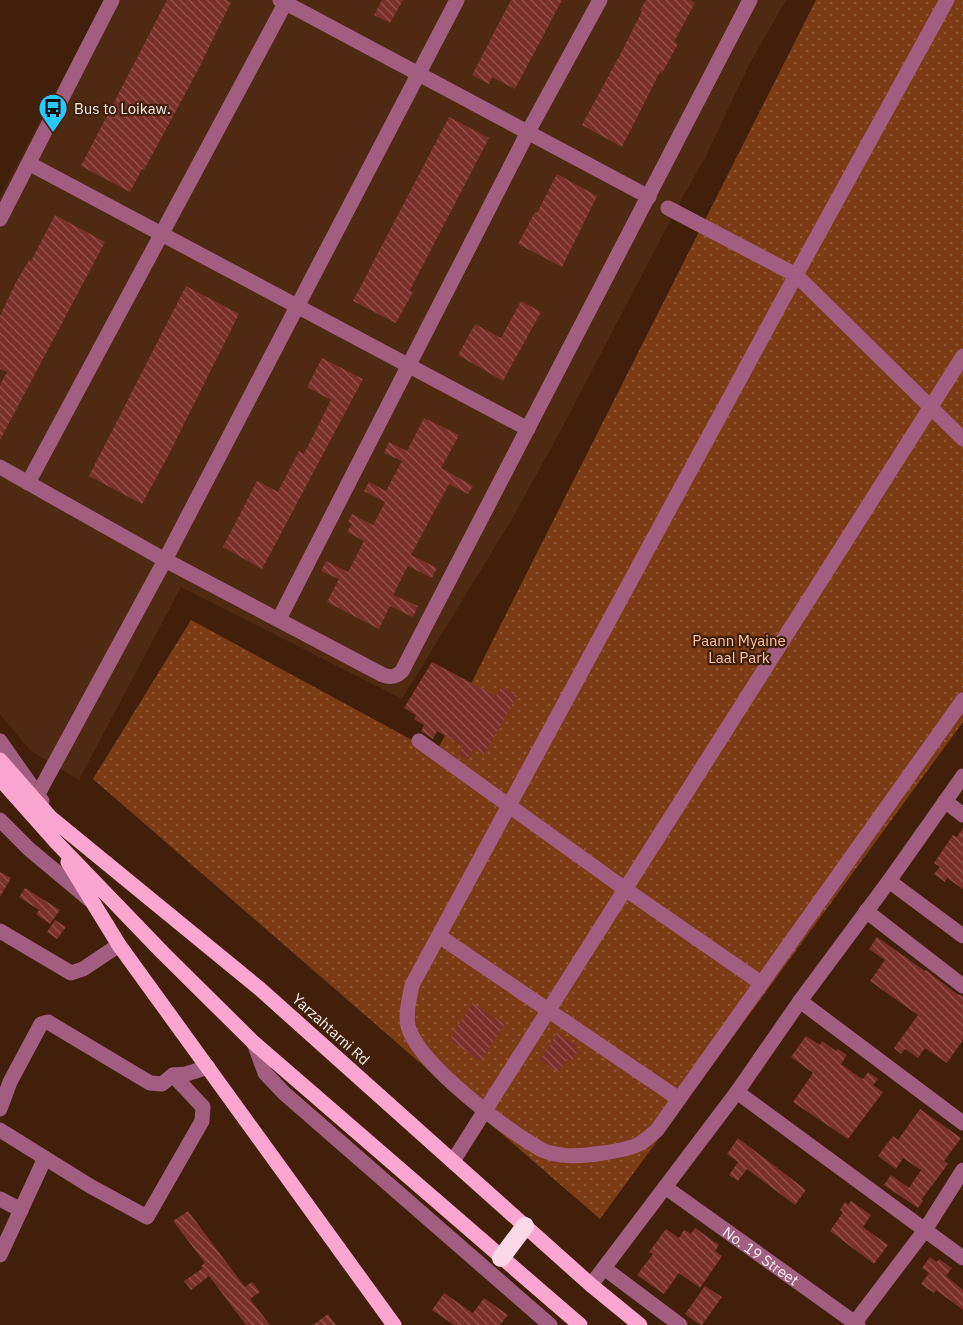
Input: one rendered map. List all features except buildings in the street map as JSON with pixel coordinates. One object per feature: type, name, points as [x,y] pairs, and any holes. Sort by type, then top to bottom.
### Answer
[{"type":"highway","points":[[501,1258],[525,1226]]},
{"type":"main road","name":"Yarzahtarni Rd","points":[[0,760],[50,817],[260,989],[591,1285],[640,1325]]},
{"type":"main road","points":[[0,779],[57,843],[254,1043],[501,1258],[561,1318],[580,1325]]},
{"type":"main road","points":[[50,817],[57,843],[119,945],[394,1325]]},
{"type":"street","points":[[0,219],[112,0]]},
{"type":"street","points":[[38,794],[165,560],[457,0]]},
{"type":"street","points":[[279,619],[528,132],[600,0]]},
{"type":"street","points":[[0,467],[165,560],[383,675],[390,677],[397,675],[402,671],[750,0]]},
{"type":"street","points":[[947,0],[412,985],[408,1025],[414,1040],[430,1060],[485,1110],[542,1150],[565,1156],[616,1151],[639,1144],[657,1130],[963,700]]},
{"type":"street","points":[[28,483],[284,1],[649,197]]},
{"type":"street","points":[[30,164],[528,429]]},
{"type":"street","points":[[668,208],[796,275],[963,439]]},
{"type":"street","points":[[453,1161],[963,356]]},
{"type":"street","points":[[0,741],[38,794],[50,817]]},
{"type":"street","points":[[420,741],[625,889],[761,983]]},
{"type":"street","points":[[591,1285],[737,1092],[963,776]]},
{"type":"street","points":[[945,801],[963,815]]},
{"type":"street","points":[[0,820],[29,849],[90,900]]},
{"type":"street","points":[[889,881],[963,936]]},
{"type":"street","points":[[866,910],[963,986]]},
{"type":"street","points":[[0,931],[71,972],[83,969],[119,945]]},
{"type":"street","points":[[439,936],[679,1099]]},
{"type":"street","points":[[800,1001],[963,1123]]},
{"type":"street","points":[[0,1109],[10,1082],[41,1024],[48,1022],[150,1083],[162,1084],[173,1076],[208,1067]]},
{"type":"street","points":[[254,1043],[266,1073],[284,1093],[550,1325]]},
{"type":"street","points":[[0,1130],[90,1186],[147,1217],[202,1121],[203,1107],[173,1076]]},
{"type":"street","points":[[737,1092],[963,1258]]},
{"type":"street","points":[[0,1255],[45,1158]]},
{"type":"street","points":[[855,1324],[925,1230],[963,1170]]},
{"type":"street","name":"No. 19 Street","points":[[665,1187],[855,1324]]},
{"type":"street","points":[[0,1199],[21,1210]]},
{"type":"street","points":[[604,1268],[680,1325]]},
{"type":"shaded area","points":[[104,0],[786,0],[749,65],[705,158],[561,430],[512,519],[402,699],[181,587],[79,780],[31,751],[0,714],[0,197]]},
{"type":"green space","name":"Paann Myaine Laal Park","points":[[816,0],[963,0],[963,722],[600,1219],[93,779],[191,620],[436,753]]},
{"type":"place","name":"Bus to Loikaw.","points":[[53,134]]}]
